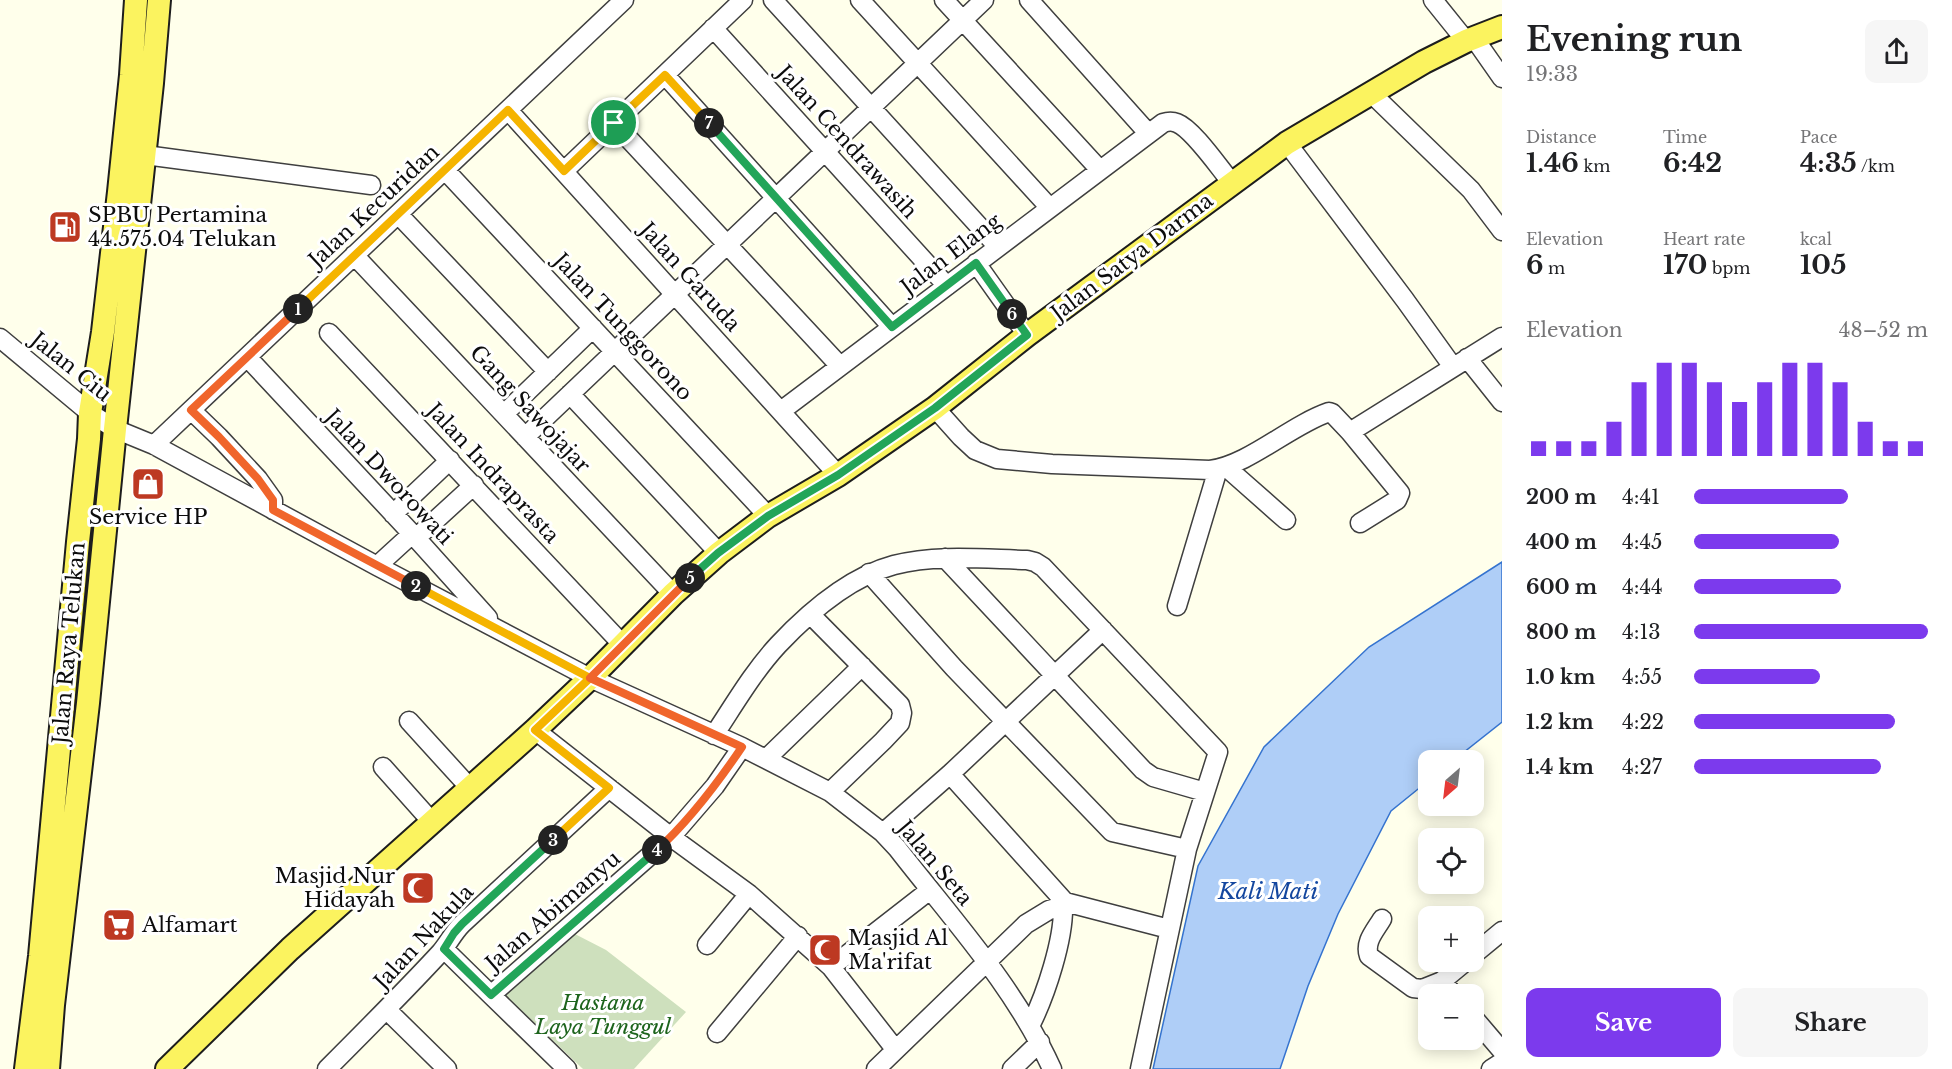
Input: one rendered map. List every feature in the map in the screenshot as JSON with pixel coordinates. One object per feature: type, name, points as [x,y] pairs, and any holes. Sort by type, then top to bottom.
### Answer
[{"type":"main road","name":"Jalan Raya Telukan","points":[[26,1069],[40,956],[90,413],[103,332],[131,75],[136,0]]},
{"type":"main road","name":"Jalan Raya Telukan","points":[[48,1069],[53,1005],[88,703],[159,0]]},
{"type":"main road","name":"Jalan Satya Darma","points":[[167,1069],[290,949],[535,730],[673,594],[718,553],[768,516],[838,475],[935,408],[1027,335],[1287,143],[1424,62],[1502,27]]},
{"type":"street","name":"Jalan Kecuridan","points":[[154,445],[624,0]]},
{"type":"street","points":[[773,0],[998,247]]},
{"type":"street","points":[[860,0],[1050,208]]},
{"type":"street","points":[[944,0],[1100,170]]},
{"type":"street","points":[[525,437],[984,0]]},
{"type":"street","points":[[1029,0],[1148,133]]},
{"type":"street","points":[[1433,0],[1502,78]]},
{"type":"street","points":[[564,171],[713,28],[732,4]]},
{"type":"street","name":"Jalan Cendrawasih","points":[[713,28],[947,286]]},
{"type":"street","points":[[665,75],[892,327]]},
{"type":"street","points":[[1371,93],[1471,190],[1502,231]]},
{"type":"street","name":"Jalan Garuda","points":[[508,110],[838,475]]},
{"type":"street","name":"Jalan Elang","points":[[781,411],[1163,123],[1170,121],[1182,125],[1194,136],[1232,183]]},
{"type":"street","points":[[614,123],[840,366]]},
{"type":"street","points":[[1287,143],[1405,300],[1460,362],[1502,402]]},
{"type":"street","points":[[145,154],[371,185]]},
{"type":"street","name":"Jalan Tunggorono","points":[[445,170],[768,516]]},
{"type":"street","points":[[398,214],[548,372]]},
{"type":"street","name":"Gang Sawojajar","points":[[354,255],[673,594]]},
{"type":"street","points":[[976,263],[1027,335]]},
{"type":"street","points":[[504,414],[593,327]]},
{"type":"street","name":"Jalan Indraprasta","points":[[329,333],[623,645]]},
{"type":"street","name":"Jalan Ciu","points":[[0,338],[90,413],[115,429],[154,445],[377,566]]},
{"type":"street","points":[[1350,432],[1502,338]]},
{"type":"street","name":"Jalan Dworowati","points":[[247,357],[414,536],[496,628]]},
{"type":"street","points":[[570,394],[718,553]]},
{"type":"street","points":[[935,408],[975,450],[997,459],[1199,471],[1222,468],[1329,412],[1350,432],[1400,493],[1397,500],[1360,523]]},
{"type":"street","points":[[191,410],[258,479],[273,500],[273,510]]},
{"type":"street","points":[[393,514],[450,460]]},
{"type":"street","points":[[1222,468],[1286,520]]},
{"type":"street","points":[[1177,606],[1222,468]]},
{"type":"street","points":[[377,566],[474,485]]},
{"type":"street","points":[[945,558],[1148,774],[1205,792]]},
{"type":"street","points":[[714,735],[777,646],[842,590],[869,573],[895,565],[945,558],[1027,560],[1043,567],[1217,750],[1217,757],[1187,849],[1168,929],[1140,1069]]},
{"type":"street","name":"Jalan Seta","points":[[377,566],[590,678],[742,747],[830,792],[883,833],[897,848],[986,961],[1030,1024],[1052,1069]]},
{"type":"street","points":[[869,573],[954,668],[1112,832],[1187,849]]},
{"type":"street","points":[[811,615],[900,705],[902,713],[900,723],[830,792]]},
{"type":"street","points":[[883,833],[950,774],[1103,630]]},
{"type":"street","points":[[766,759],[862,666]]},
{"type":"street","points":[[410,721],[470,788]]},
{"type":"street","points":[[535,730],[671,837],[749,894],[798,936],[831,967],[895,1049]]},
{"type":"street","name":"Jalan Abimanyu","points":[[567,1069],[491,995],[671,837],[716,786],[742,747]]},
{"type":"street","points":[[383,767],[432,822]]},
{"type":"street","points":[[950,774],[1064,904],[1168,929]]},
{"type":"street","name":"Jalan Nakula","points":[[327,1069],[444,949],[462,924],[609,788]]},
{"type":"street","points":[[831,967],[930,890]]},
{"type":"street","points":[[707,945],[749,894]]},
{"type":"street","points":[[876,1069],[986,961],[1038,915],[1064,904]]},
{"type":"street","points":[[1030,1024],[1042,1002],[1062,928],[1064,904]]},
{"type":"street","points":[[1382,919],[1369,941],[1367,949],[1370,956],[1413,988],[1418,989]]},
{"type":"street","points":[[1484,946],[1502,931]]},
{"type":"street","points":[[717,1033],[798,936]]},
{"type":"street","points":[[444,949],[491,995]]},
{"type":"street","points":[[387,1010],[447,1069]]},
{"type":"street","points":[[1484,1030],[1502,1051]]},
{"type":"street","points":[[1012,1069],[1040,1042]]},
{"type":"street","points":[[1491,1069],[1502,1062]]},
{"type":"green space","name":"Hastana Laya Tunggul","points":[[573,933],[606,950],[686,1012],[634,1069],[583,1069],[504,994]]},
{"type":"water","name":"Kali Mati","points":[[1502,562],[1502,722],[1467,750],[1418,750],[1418,789],[1391,811],[1338,914],[1308,986],[1280,1069],[1153,1069],[1198,866],[1264,747],[1369,647]]},
{"type":"place","name":"SPBU Pertamina 44.575.04 Telukan","points":[[65,227]]},
{"type":"place","name":"Service HP","points":[[148,484]]},
{"type":"place","name":"Masjid Nur Hidayah","points":[[418,888]]},
{"type":"place","name":"Alfamart","points":[[119,925]]},
{"type":"place","name":"Masjid Al Ma'rifat","points":[[825,950]]},
{"type":"route","points":[[614,123],[564,171],[508,110],[191,410],[258,479],[273,500],[273,510],[590,678],[535,730],[609,788],[462,924],[448,940],[444,949],[491,995],[671,837],[716,786],[742,747],[590,678],[673,594],[718,553],[768,516],[838,475],[935,408],[1027,335],[976,263],[892,327],[665,75],[614,123]]}]
